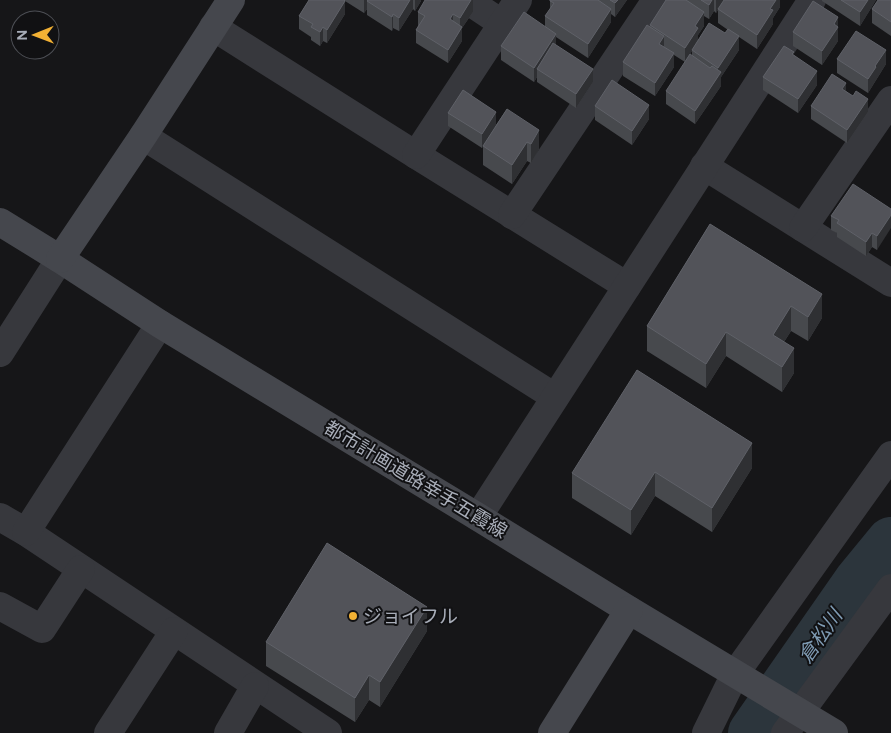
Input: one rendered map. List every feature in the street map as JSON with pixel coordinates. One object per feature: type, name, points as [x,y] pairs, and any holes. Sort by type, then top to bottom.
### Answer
[{"type":"street","points":[[0,353],[230,0]]},
{"type":"street","points":[[467,0],[503,24]]},
{"type":"street","points":[[416,155],[518,0]]},
{"type":"street","points":[[512,214],[656,0]]},
{"type":"street","points":[[478,517],[812,0]]},
{"type":"street","points":[[213,27],[627,286]]},
{"type":"street","points":[[803,228],[891,100]]},
{"type":"street","points":[[143,136],[555,397]]},
{"type":"street","points":[[704,166],[891,283]]},
{"type":"street","name":"都市計画道路幸手五霞線","points":[[0,222],[160,324],[741,678],[791,717],[834,733]]},
{"type":"street","points":[[26,532],[160,324]]},
{"type":"street","points":[[706,733],[891,455]]},
{"type":"street","points":[[0,517],[82,569],[256,686],[317,730]]},
{"type":"street","points":[[0,606],[42,629],[82,569]]},
{"type":"street","points":[[791,717],[889,593]]},
{"type":"street","points":[[552,733],[629,610]]},
{"type":"street","points":[[108,733],[174,632]]},
{"type":"street","points":[[228,733],[256,686]]},
{"type":"building","points":[[309,0],[345,1],[327,30],[323,27],[320,32],[311,27],[313,24],[299,16]]},
{"type":"building","points":[[368,0],[410,0],[399,18],[393,14],[392,17]]},
{"type":"building","points":[[425,0],[471,0],[460,18],[453,14],[450,19],[462,27],[448,50],[416,30],[425,16],[418,12]]},
{"type":"building","points":[[550,0],[598,0],[611,9],[588,44],[545,16],[554,3]]},
{"type":"building","points":[[666,0],[686,0],[704,12],[695,26],[698,28],[685,48],[650,25]]},
{"type":"building","points":[[701,0],[712,0],[709,5]]},
{"type":"building","points":[[724,0],[776,0],[770,9],[773,10],[757,35],[718,9]]},
{"type":"building","points":[[841,0],[868,0],[860,12]]},
{"type":"building","points":[[878,0],[891,0],[891,22],[872,9]]},
{"type":"building","points":[[813,1],[838,17],[834,24],[838,27],[822,51],[793,32]]},
{"type":"building","points":[[524,12],[556,34],[534,68],[501,46]]},
{"type":"building","points":[[709,23],[725,33],[728,29],[739,36],[718,68],[692,50]]},
{"type":"building","points":[[647,25],[664,36],[659,44],[674,53],[655,83],[623,62]]},
{"type":"building","points":[[856,31],[886,50],[868,79],[837,59]]},
{"type":"building","points":[[553,43],[593,69],[576,94],[537,69]]},
{"type":"building","points":[[784,46],[794,52],[792,54],[817,71],[798,99],[763,77]]},
{"type":"building","points":[[690,54],[710,68],[712,66],[721,72],[695,111],[666,91]]},
{"type":"building","points":[[832,74],[846,83],[842,89],[853,96],[856,91],[868,99],[847,130],[811,106]]},
{"type":"building","points":[[612,80],[649,105],[632,131],[595,106]]},
{"type":"building","points":[[463,90],[496,112],[482,134],[448,113]]},
{"type":"building","points":[[507,109],[539,130],[531,144],[527,142],[512,165],[483,146]]},
{"type":"building","points":[[853,184],[891,209],[891,215],[877,236],[872,233],[866,242],[837,223],[839,220],[831,216]]},
{"type":"building","points":[[710,224],[822,294],[808,317],[791,306],[773,335],[794,348],[782,367],[726,332],[706,364],[647,326]]},
{"type":"building","points":[[637,370],[752,443],[712,508],[655,472],[631,510],[572,473]]},
{"type":"building","points":[[327,543],[427,607],[380,682],[369,675],[355,698],[266,642]]},
{"type":"waterway","name":"倉松川","points":[[753,733],[859,581],[891,542]]},
{"type":"place","name":"ジョイフル","points":[[353,616]]}]
